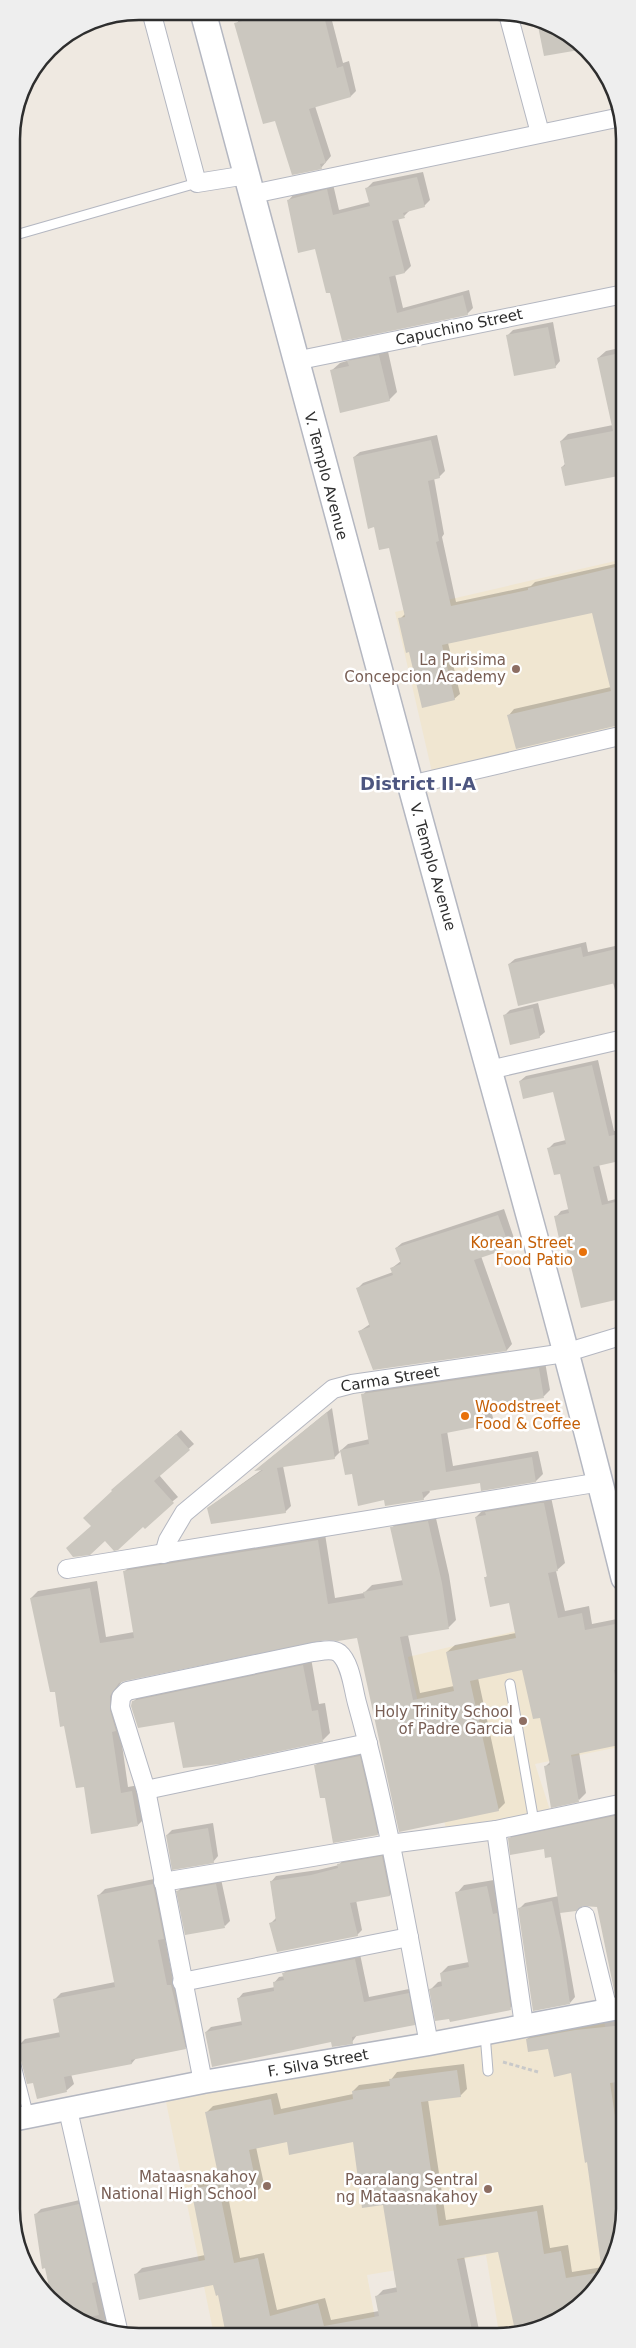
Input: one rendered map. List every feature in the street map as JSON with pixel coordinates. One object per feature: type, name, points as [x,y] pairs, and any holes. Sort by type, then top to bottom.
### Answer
[{"type":"main road","name":"V. Templo Avenue","points":[[205,20],[410,785],[600,1482],[613,1516],[616,1533]]},
{"type":"street","points":[[154,20],[197,183],[250,184],[614,118]]},
{"type":"street","points":[[510,21],[540,133]]},
{"type":"street","name":"Capuchino Street","points":[[295,361],[616,296]]},
{"type":"street","points":[[410,785],[616,737]]},
{"type":"street","points":[[489,1070],[616,1041]]},
{"type":"street","name":"Carma Street","points":[[164,1554],[168,1540],[184,1513],[333,1389],[352,1384],[565,1353],[616,1337]]},
{"type":"street","points":[[67,1569],[600,1482]]},
{"type":"street","points":[[203,2082],[146,1790],[120,1707],[122,1693],[331,1650],[340,1654],[346,1663],[368,1743],[409,1937],[429,2044]]},
{"type":"street","points":[[146,1790],[368,1743]]},
{"type":"street","points":[[163,1882],[390,1844],[496,1830],[616,1805]]},
{"type":"street","points":[[496,1830],[524,2025]]},
{"type":"street","points":[[585,1916],[616,2008]]},
{"type":"street","points":[[182,1982],[409,1937]]},
{"type":"street","name":"F. Silva Street","points":[[21,2119],[203,2082],[429,2044],[616,2008]]},
{"type":"street","points":[[68,2110],[117,2326]]},
{"type":"lane","points":[[20,234],[197,183]]},
{"type":"lane","points":[[510,1684],[534,1822]]},
{"type":"lane","points":[[485,2033],[488,2071]]},
{"type":"path","points":[[488,2057],[538,2072]]},
{"type":"shaded area","name":"La Purisima Concepcion Academy","points":[[616,561],[616,729],[432,772],[395,612]]},
{"type":"shaded area","name":"Holy Trinity School of Padre Garcia","points":[[549,1623],[561,1695],[616,1680],[616,1748],[535,1764],[550,1810],[446,1829],[408,1657]]},
{"type":"shaded area","name":"Paaralang Sentral ng Mataasnakahoy","points":[[604,2020],[616,2105],[616,2217],[612,2240],[600,2268],[575,2298],[550,2316],[520,2326],[498,2328],[486,2255],[367,2275],[377,2328],[213,2328],[165,2097]]},
{"type":"building","points":[[246,20],[325,20],[337,68],[343,66],[351,97],[309,109],[326,163],[320,164],[322,169],[292,175],[275,121],[263,124],[234,23]]},
{"type":"building","points":[[538,28],[556,36],[576,51],[544,56]]},
{"type":"building","points":[[417,177],[425,207],[403,213],[405,218],[392,221],[405,273],[389,277],[397,313],[463,295],[468,315],[342,341],[330,293],[326,293],[315,249],[298,253],[287,200],[327,189],[333,215],[370,206],[365,188]]},
{"type":"building","points":[[548,327],[556,368],[514,376],[506,335]]},
{"type":"building","points":[[616,354],[616,476],[565,486],[561,467],[565,466],[560,441],[613,431],[597,358]]},
{"type":"building","points":[[379,355],[390,401],[340,413],[330,370],[349,366],[347,361]]},
{"type":"building","points":[[431,440],[440,478],[428,481],[439,541],[436,542],[451,606],[528,590],[528,588],[616,567],[616,726],[516,749],[507,715],[611,691],[592,613],[442,645],[455,700],[422,708],[409,652],[406,653],[398,618],[405,617],[389,548],[379,550],[374,527],[368,529],[353,457]]},
{"type":"building","points":[[581,947],[583,957],[616,949],[616,983],[518,1006],[508,964]]},
{"type":"building","points":[[533,1008],[540,1038],[510,1045],[503,1015]]},
{"type":"building","points":[[592,1065],[609,1136],[616,1135],[616,1162],[593,1167],[602,1205],[616,1202],[616,1300],[581,1308],[565,1242],[560,1243],[554,1216],[569,1213],[560,1174],[554,1175],[547,1148],[566,1144],[553,1092],[523,1099],[519,1081]]},
{"type":"building","points":[[498,1215],[510,1248],[474,1260],[507,1351],[373,1370],[358,1331],[370,1327],[356,1288],[393,1275],[390,1268],[401,1264],[395,1248]]},
{"type":"building","points":[[539,1368],[544,1398],[483,1408],[487,1425],[441,1434],[446,1472],[532,1457],[536,1482],[481,1491],[480,1483],[422,1492],[424,1500],[385,1506],[384,1500],[358,1506],[352,1474],[345,1475],[340,1450],[369,1444],[361,1394]]},
{"type":"building","points":[[327,1412],[335,1459],[277,1468],[286,1513],[211,1524],[207,1508],[263,1470],[254,1471]]},
{"type":"building","points":[[176,1434],[190,1450],[154,1481],[174,1503],[145,1529],[143,1527],[118,1550],[114,1551],[105,1541],[90,1555],[73,1557],[66,1548],[91,1526],[83,1518],[111,1490]]},
{"type":"building","points":[[544,1503],[558,1571],[548,1573],[558,1618],[582,1613],[585,1630],[615,1624],[616,1746],[571,1755],[579,1802],[551,1808],[544,1766],[550,1765],[540,1718],[533,1719],[522,1670],[470,1681],[499,1811],[399,1832],[357,1638],[338,1641],[326,1640],[119,1683],[110,1696],[110,1710],[116,1731],[112,1732],[121,1793],[132,1791],[138,1826],[91,1834],[84,1787],[76,1788],[64,1726],[60,1727],[55,1692],[50,1692],[30,1598],[90,1588],[100,1643],[134,1638],[123,1571],[318,1540],[328,1604],[365,1598],[363,1592],[403,1585],[390,1527],[428,1521],[442,1583],[449,1629],[400,1637],[413,1700],[454,1691],[446,1652],[516,1638],[509,1603],[490,1607],[484,1577],[487,1577],[475,1517],[486,1515],[485,1512]]},
{"type":"building","points":[[303,1665],[312,1711],[318,1710],[323,1742],[220,1764],[183,1768],[174,1722],[138,1728],[131,1706],[132,1701]]},
{"type":"building","points":[[360,1756],[378,1835],[333,1843],[325,1798],[320,1798],[314,1765]]},
{"type":"building","points":[[616,1816],[616,1995],[597,1907],[583,1906],[576,1911],[560,1913],[551,1857],[545,1858],[544,1849],[510,1855],[508,1838]]},
{"type":"building","points":[[208,1828],[214,1863],[172,1870],[166,1835]]},
{"type":"building","points":[[382,1856],[390,1896],[350,1903],[358,1936],[277,1952],[269,1923],[276,1921],[270,1881],[311,1875],[338,1868],[337,1864]]},
{"type":"building","points":[[153,1884],[164,1939],[158,1940],[167,1985],[171,1985],[186,2049],[131,2060],[132,2064],[64,2077],[67,2092],[37,2099],[33,2083],[27,2084],[20,2057],[20,2044],[60,2037],[53,1999],[115,1987],[97,1895]]},
{"type":"building","points":[[216,1884],[225,1928],[185,1935],[176,1891]]},
{"type":"building","points":[[487,1886],[493,1914],[497,1913],[511,2010],[450,2022],[449,2019],[435,2021],[429,1989],[442,1986],[440,1973],[469,1967],[455,1892]]},
{"type":"building","points":[[552,1901],[561,1941],[570,2004],[533,2011],[518,1908]]},
{"type":"building","points":[[355,1959],[364,2002],[409,1993],[415,2025],[352,2037],[353,2044],[332,2047],[331,2042],[212,2067],[205,2032],[242,2025],[237,1998],[274,1991],[273,1982],[284,1980],[282,1973]]},
{"type":"building","points":[[616,2026],[616,2082],[610,2083],[616,2122],[616,2217],[612,2240],[601,2266],[587,2162],[585,2163],[571,2073],[554,2077],[548,2049],[528,2052],[526,2039],[575,2030]]},
{"type":"building","points":[[457,2070],[461,2097],[421,2102],[439,2226],[537,2211],[544,2254],[561,2251],[566,2278],[597,2273],[586,2287],[563,2308],[550,2316],[520,2326],[514,2327],[498,2252],[457,2259],[472,2328],[225,2328],[218,2295],[216,2296],[213,2285],[139,2300],[134,2274],[205,2260],[191,2189],[218,2184],[234,2263],[258,2258],[270,2316],[318,2303],[324,2326],[379,2316],[375,2296],[397,2292],[383,2205],[362,2208],[353,2142],[289,2155],[287,2142],[249,2150],[258,2192],[223,2198],[205,2112],[271,2099],[274,2115],[353,2099],[352,2091],[390,2086],[389,2079]]},
{"type":"building","points":[[79,2204],[96,2282],[92,2283],[99,2315],[90,2317],[80,2312],[61,2298],[49,2285],[45,2268],[42,2269],[34,2214]]},
{"type":"place","name":"La Purisima Concepcion Academy","points":[[516,669]]},
{"type":"place","name":"Korean Street Food Patio","points":[[583,1252]]},
{"type":"place","name":"Woodstreet Food & Coffee","points":[[465,1416]]},
{"type":"place","name":"Holy Trinity School of Padre Garcia","points":[[523,1721]]},
{"type":"place","name":"Mataasnakahoy National High School","points":[[267,2186]]},
{"type":"place","name":"Paaralang Sentral ng Mataasnakahoy","points":[[488,2189]]},
{"type":"district","name":"District II-A","points":[[418,783]]}]
